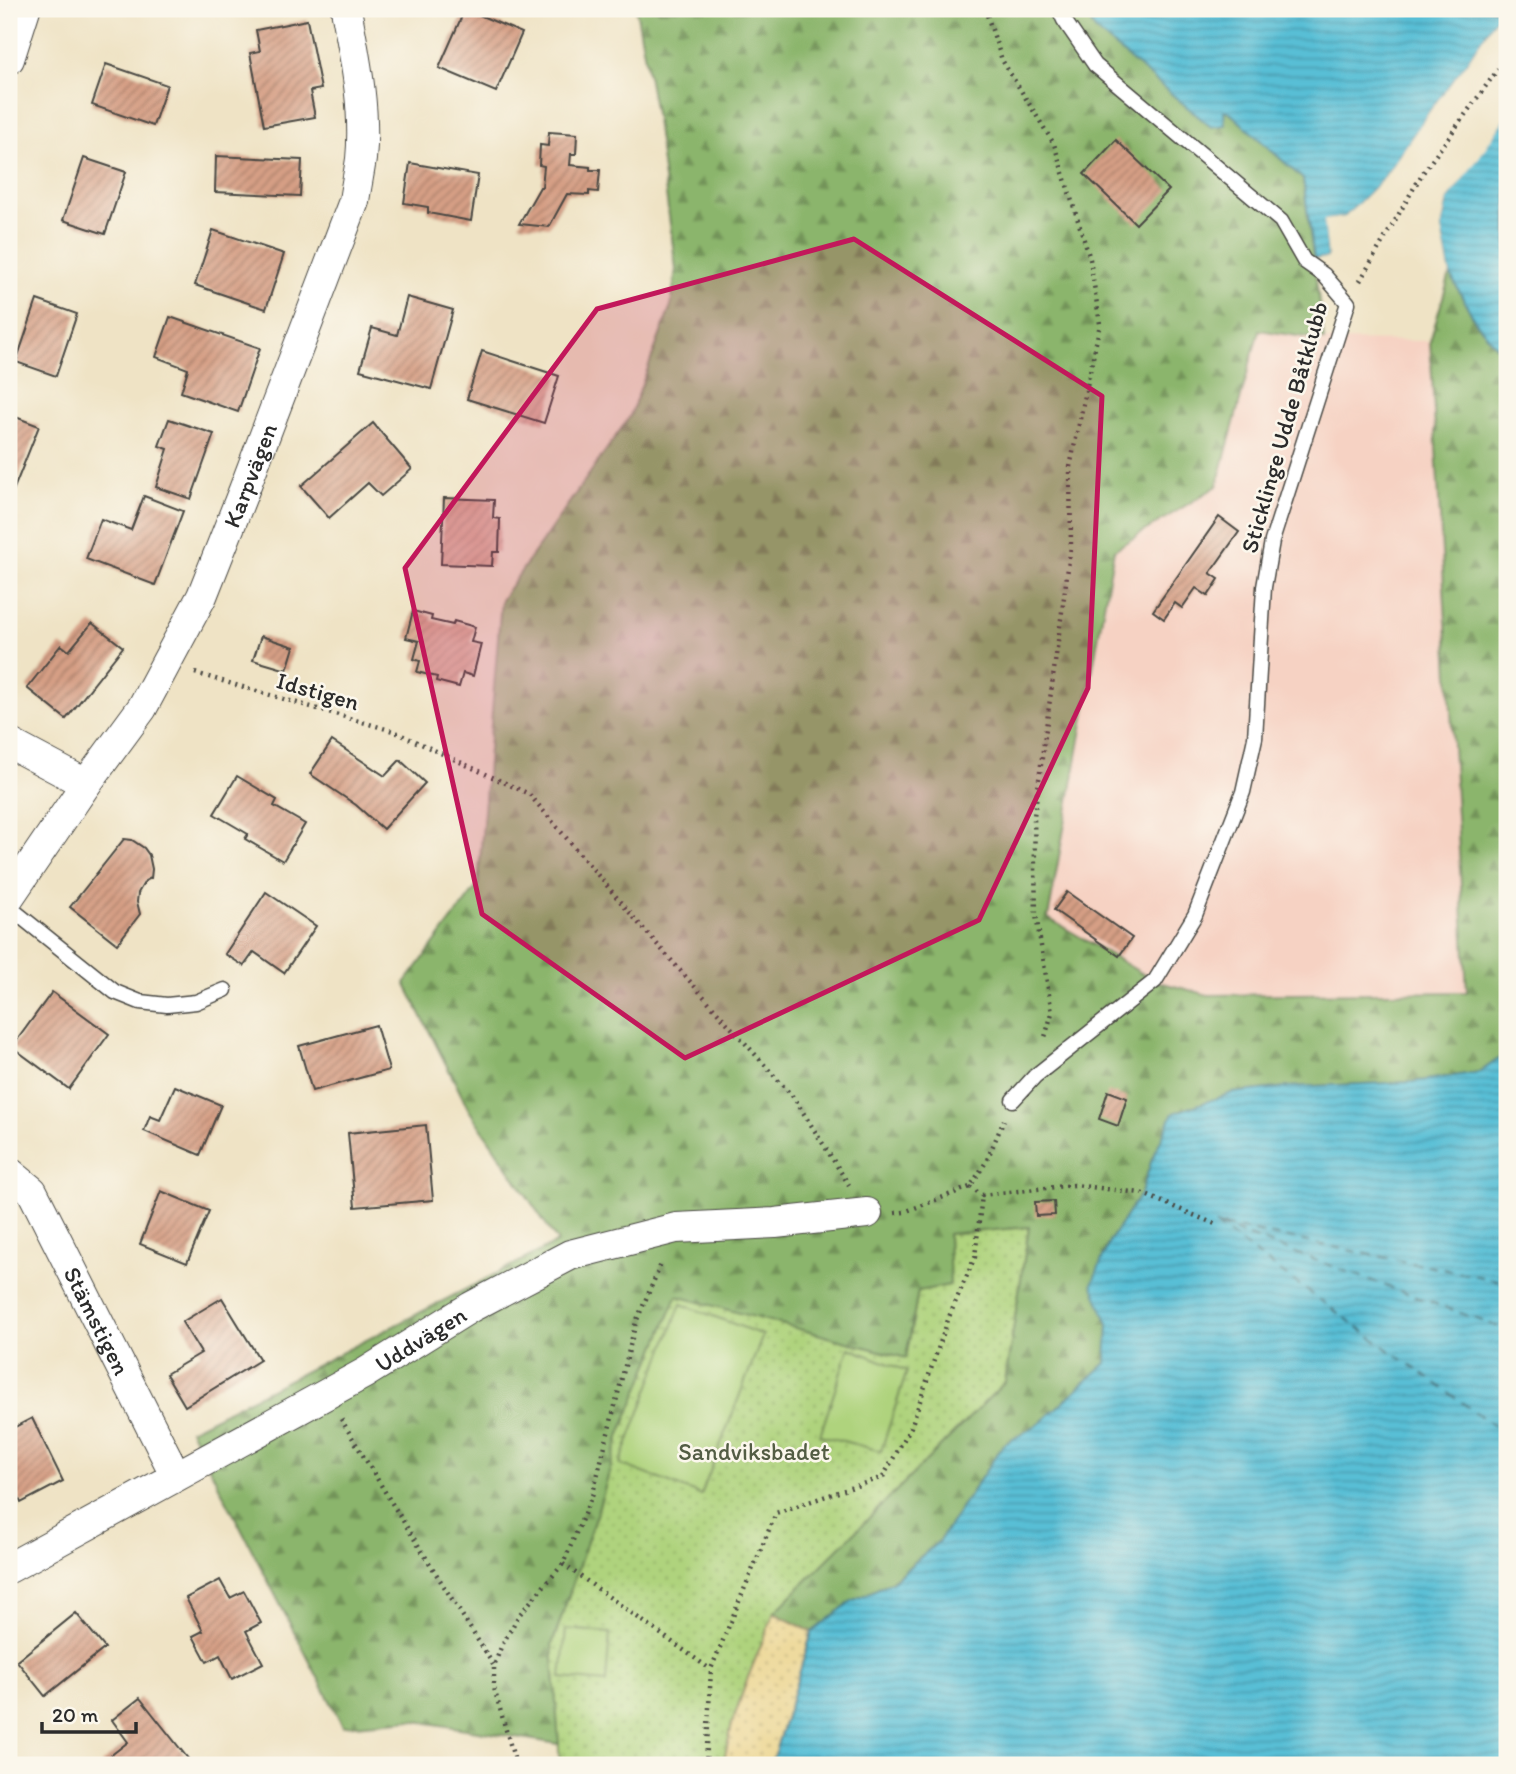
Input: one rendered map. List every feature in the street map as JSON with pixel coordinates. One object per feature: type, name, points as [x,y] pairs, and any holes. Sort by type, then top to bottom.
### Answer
[{"type":"street","points":[[9,59],[26,9]]},
{"type":"street","name":"Karpvägen","points":[[9,897],[142,708],[202,596],[354,201],[361,157],[361,114],[354,48],[346,9]]},
{"type":"street","points":[[9,743],[86,784]]},
{"type":"street","name":"Stämstigen","points":[[9,1172],[32,1191],[176,1476]]},
{"type":"street","name":"Uddvägen","points":[[9,1568],[365,1373],[471,1307],[570,1255],[676,1228],[775,1223],[867,1213]]},
{"type":"lane","name":"Sticklinge Udde Båtklubb","points":[[1013,1100],[1035,1076],[1155,981],[1195,915],[1243,792],[1255,738],[1264,587],[1272,541],[1348,303],[1324,275],[1304,261],[1281,221],[1095,65],[1059,9]]},
{"type":"lane","points":[[9,906],[116,992],[140,1002],[167,1005],[196,1002],[225,990]]},
{"type":"path","points":[[985,9],[1002,60],[1054,144],[1090,259],[1100,324],[1070,467],[1071,546],[1034,816],[1036,915],[1052,1013],[1042,1048]]},
{"type":"path","points":[[1348,303],[1422,174],[1507,57]]},
{"type":"path","name":"Idstigen","points":[[165,664],[393,731],[528,794],[646,933],[794,1098],[867,1213]]},
{"type":"path","points":[[867,1213],[904,1213],[970,1187],[986,1162],[1013,1100]]},
{"type":"path","points":[[970,1187],[982,1195],[1074,1185],[1141,1193],[1215,1224]]},
{"type":"path","points":[[706,1765],[711,1669],[776,1513],[883,1476],[911,1427],[949,1317],[975,1257],[982,1195]]},
{"type":"path","points":[[516,1765],[494,1688],[494,1666],[501,1647],[520,1615],[563,1564],[593,1493],[636,1322],[676,1228]]},
{"type":"path","points":[[327,1394],[494,1666]]},
{"type":"path","points":[[563,1564],[711,1669]]},
{"type":"highlighted area","points":[[854,239],[1102,396],[1088,688],[979,920],[685,1058],[482,914],[405,568],[597,309]]},
{"type":"shaded area","points":[[1259,330],[1324,340],[1430,341],[1467,992],[1208,995],[1155,981],[1048,918],[1114,550],[1217,486]]},
{"type":"green space","points":[[636,9],[1083,9],[1095,30],[1228,111],[1303,179],[1324,340],[1259,330],[1217,486],[1114,550],[1048,918],[1155,981],[1208,995],[1467,992],[1430,341],[1450,274],[1475,321],[1507,359],[1507,1053],[1480,1072],[1413,1082],[1287,1087],[1232,1093],[1174,1113],[1152,1159],[1141,1193],[1109,1242],[1093,1284],[1108,1324],[1106,1363],[1040,1423],[1003,1445],[939,1541],[891,1582],[850,1602],[812,1632],[774,1613],[1005,1382],[1029,1227],[948,1234],[950,1285],[918,1291],[906,1358],[677,1296],[620,1434],[603,1494],[552,1645],[559,1744],[410,1720],[343,1726],[190,1430],[558,1242],[469,1110],[405,983],[478,885],[501,600],[630,416],[671,306],[676,269],[656,119]]},
{"type":"green space","name":"Sandviksbadet","points":[[1029,1227],[1005,1382],[774,1613],[732,1724],[723,1765],[560,1765],[552,1645],[603,1494],[620,1434],[677,1295],[906,1358],[918,1291],[950,1285],[947,1234]]},
{"type":"green space","points":[[681,1304],[763,1335],[701,1495],[620,1464]]},
{"type":"green space","points":[[849,1348],[907,1371],[881,1451],[820,1435]]},
{"type":"green space","points":[[566,1629],[610,1633],[606,1682],[561,1678]]},
{"type":"sand","points":[[774,1613],[812,1632],[771,1765],[723,1765],[732,1724]]},
{"type":"water","points":[[1083,9],[1502,9],[1383,179],[1345,217],[1325,220],[1328,258],[1314,259],[1303,179],[1228,111],[1224,111],[1225,125],[1211,127],[1095,30]]},
{"type":"water","points":[[1507,115],[1507,359],[1475,321],[1450,274],[1441,229],[1447,200]]},
{"type":"water","points":[[1507,1053],[1507,1765],[771,1765],[812,1632],[850,1602],[892,1582],[939,1541],[1003,1445],[1040,1423],[1106,1363],[1108,1324],[1092,1284],[1109,1242],[1141,1193],[1152,1159],[1173,1113],[1232,1093],[1287,1087],[1413,1082],[1480,1072]]},
{"type":"pier","points":[[1502,9],[1505,9],[1470,64],[1386,182],[1347,220],[1328,223],[1332,259],[1329,262],[1314,263],[1314,259],[1328,258],[1324,220],[1345,217],[1383,179]]},
{"type":"pier","points":[[1507,112],[1478,159],[1447,200],[1441,229],[1449,279],[1438,229],[1443,199]]},
{"type":"building","points":[[465,9],[522,33],[496,92],[439,68]]},
{"type":"building","points":[[307,20],[321,89],[310,91],[315,117],[264,126],[250,53],[260,51],[256,30]]},
{"type":"building","points":[[106,64],[167,85],[153,126],[92,105]]},
{"type":"building","points":[[549,132],[577,134],[576,154],[571,154],[570,165],[600,170],[598,192],[589,191],[589,195],[567,194],[549,227],[519,224],[542,187],[544,166],[539,165],[540,145],[548,146]]},
{"type":"building","points":[[1116,140],[1169,190],[1136,224],[1084,174]]},
{"type":"building","points":[[216,156],[302,160],[300,196],[215,192]]},
{"type":"building","points":[[84,158],[126,172],[105,234],[63,220]]},
{"type":"building","points":[[410,163],[478,175],[471,221],[428,213],[428,207],[404,203]]},
{"type":"building","points":[[213,230],[284,254],[266,309],[195,285]]},
{"type":"building","points":[[407,297],[453,310],[431,389],[360,370],[372,328],[397,335]]},
{"type":"building","points":[[37,300],[77,314],[56,376],[16,362]]},
{"type":"building","points":[[170,317],[260,348],[238,412],[181,392],[188,369],[156,357]]},
{"type":"building","points":[[482,351],[559,376],[544,423],[467,399]]},
{"type":"building","points":[[13,416],[39,426],[13,491],[9,489],[9,419]]},
{"type":"building","points":[[169,419],[214,434],[191,499],[156,487],[168,449],[159,446]]},
{"type":"building","points":[[373,423],[412,469],[381,496],[368,483],[329,518],[301,486]]},
{"type":"building","points":[[144,496],[183,511],[155,585],[86,559],[101,519],[131,530]]},
{"type":"building","points":[[444,498],[494,500],[493,518],[500,519],[499,552],[493,552],[492,566],[441,564]]},
{"type":"building","points":[[1219,517],[1239,532],[1210,573],[1219,579],[1208,596],[1196,588],[1182,608],[1175,603],[1164,619],[1153,611]]},
{"type":"building","points":[[413,611],[432,616],[431,620],[453,625],[454,621],[475,627],[471,642],[481,644],[473,676],[463,673],[459,687],[417,672],[420,661],[414,659],[419,641],[406,638]]},
{"type":"building","points":[[92,623],[123,647],[66,719],[27,688],[61,645],[69,651]]},
{"type":"building","points":[[261,636],[294,647],[287,670],[253,660]]},
{"type":"building","points":[[332,741],[385,776],[400,760],[425,783],[383,829],[356,805],[310,774]]},
{"type":"building","points":[[237,776],[277,800],[274,806],[305,824],[283,861],[245,839],[248,834],[214,814]]},
{"type":"building","points":[[124,839],[132,840],[144,848],[149,855],[152,869],[151,878],[145,881],[138,893],[140,914],[117,944],[70,907]]},
{"type":"building","points":[[266,892],[316,926],[284,973],[254,952],[244,966],[225,954]]},
{"type":"building","points":[[1067,892],[1132,938],[1119,956],[1054,910]]},
{"type":"building","points":[[52,992],[109,1034],[69,1089],[12,1047]]},
{"type":"building","points":[[376,1025],[389,1070],[312,1091],[299,1046]]},
{"type":"building","points":[[175,1086],[221,1105],[200,1155],[144,1131],[150,1116],[160,1120]]},
{"type":"building","points":[[1108,1091],[1127,1098],[1118,1126],[1099,1119]]},
{"type":"building","points":[[426,1125],[433,1200],[355,1207],[348,1133]]},
{"type":"building","points":[[161,1191],[209,1211],[187,1263],[140,1244]]},
{"type":"building","points":[[1054,1201],[1055,1215],[1036,1216],[1035,1202]]},
{"type":"building","points":[[222,1298],[260,1360],[185,1406],[166,1374],[201,1353],[182,1322]]},
{"type":"building","points":[[32,1418],[63,1481],[21,1503],[9,1478],[9,1430]]},
{"type":"building","points":[[220,1580],[230,1598],[244,1591],[261,1623],[246,1631],[263,1663],[232,1679],[220,1655],[207,1662],[193,1636],[203,1631],[186,1598]]},
{"type":"building","points":[[76,1613],[105,1648],[45,1696],[17,1661]]},
{"type":"building","points":[[140,1698],[193,1765],[101,1763],[128,1742],[112,1720]]},
{"type":"ferry route","points":[[1215,1224],[1507,1435]]},
{"type":"ferry route","points":[[1219,1225],[1507,1330]]},
{"type":"ferry route","points":[[1223,1225],[1507,1282]]}]
